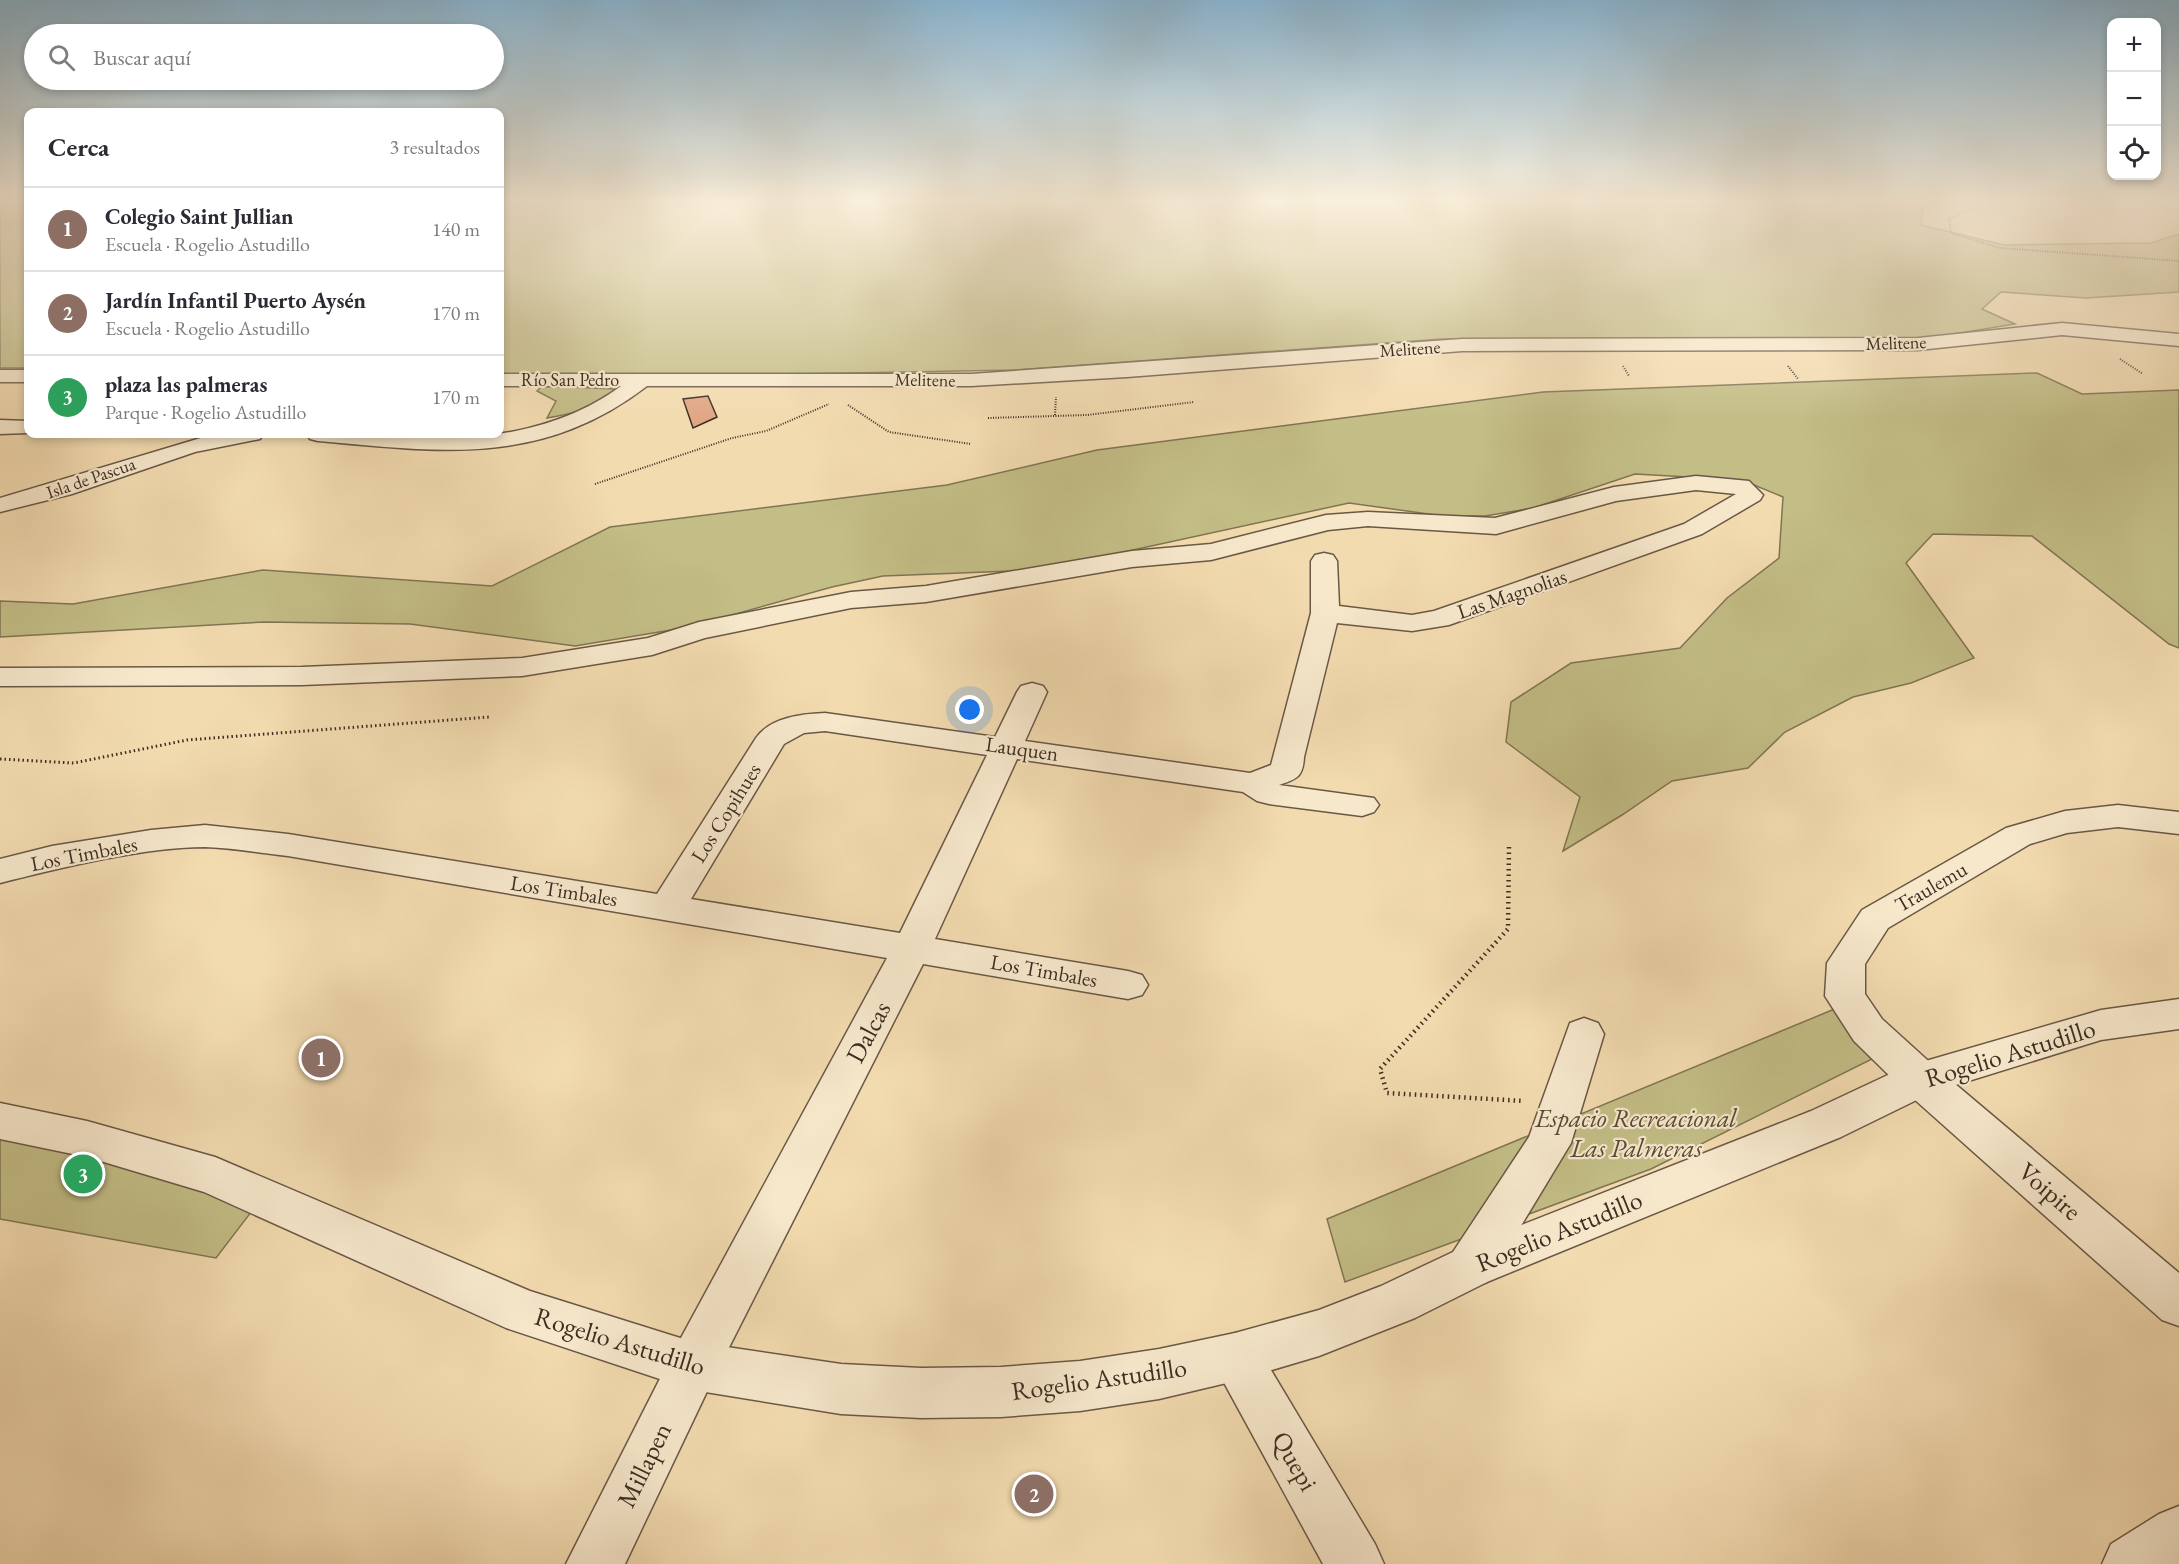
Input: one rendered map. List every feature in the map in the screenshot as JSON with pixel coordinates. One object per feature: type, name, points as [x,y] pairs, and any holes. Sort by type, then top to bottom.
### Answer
[{"type":"street","name":"Melitene","points":[[641,381],[971,380],[1462,345],[1918,344],[1989,334],[2062,329],[2179,340]]},
{"type":"street","points":[[0,376],[24,376]]},
{"type":"street","name":"Río San Pedro","points":[[504,380],[641,381]]},
{"type":"street","points":[[370,438],[475,444],[505,438],[538,431],[596,410],[622,397],[641,381]]},
{"type":"street","points":[[504,391],[539,403],[538,417],[505,438]]},
{"type":"street","points":[[0,427],[24,427]]},
{"type":"street","name":"Isla de Pascua","points":[[0,505],[53,492],[180,447],[224,438]]},
{"type":"street","name":"Las Magnolias","points":[[0,677],[302,676],[522,667],[652,646],[699,631],[851,600],[926,594],[1132,559],[1211,552],[1255,543],[1326,523],[1368,519],[1496,526],[1614,494],[1696,483],[1741,486],[1751,495],[1693,529],[1440,619],[1412,623],[1325,613]]},
{"type":"street","points":[[1252,783],[1287,771],[1288,757],[1325,613],[1324,561]]},
{"type":"street","name":"Dalcas","points":[[693,1366],[912,948],[1032,692]]},
{"type":"street","name":"Lauquen","points":[[792,726],[825,722],[1008,746],[1252,783]]},
{"type":"street","name":"Los Copihues","points":[[667,908],[772,738],[792,726]]},
{"type":"street","points":[[1252,783],[1269,794],[1362,805]]},
{"type":"street","name":"Traulemu","points":[[1920,1079],[1868,1030],[1845,996],[1845,963],[1875,919],[2018,836],[2065,822],[2118,816],[2179,823]]},
{"type":"street","name":"Los Timbales","points":[[0,871],[52,858],[140,843],[205,836],[288,845],[1128,985]]},
{"type":"street","name":"Rogelio Astudillo","points":[[0,1121],[87,1139],[215,1176],[523,1312],[693,1366],[841,1389],[921,1393],[1000,1392],[1080,1386],[1159,1374],[1235,1357],[1319,1333],[1398,1302],[1470,1267],[1826,1124],[1920,1079],[2101,1024],[2179,1014]]},
{"type":"street","points":[[1470,1267],[1549,1143],[1584,1034]]},
{"type":"street","name":"Voipire","points":[[1920,1079],[2179,1304]]},
{"type":"street","name":"Quepi","points":[[1235,1357],[1355,1564]]},
{"type":"street","name":"Millapen","points":[[595,1564],[693,1366]]},
{"type":"street","points":[[2132,1564],[2179,1534]]},
{"type":"path","points":[[595,484],[732,438],[766,431],[863,393],[877,379]]},
{"type":"path","points":[[988,418],[1087,415],[1194,402]]},
{"type":"path","points":[[841,405],[852,406],[862,417],[889,432],[971,444]]},
{"type":"path","points":[[0,759],[74,763],[187,740],[489,717]]},
{"type":"path","points":[[1509,847],[1508,929],[1380,1069],[1387,1093],[1561,1104]]},
{"type":"green space","points":[[0,272],[24,272],[24,368],[0,368]]},
{"type":"green space","points":[[504,272],[2179,272],[2179,292],[2086,298],[2001,292],[1982,309],[2015,324],[1917,340],[1442,339],[1015,370],[622,377],[504,374]]},
{"type":"green space","points":[[2037,373],[2082,394],[2179,390],[2179,648],[2169,644],[2032,536],[1933,534],[1906,563],[1974,658],[1911,683],[1853,697],[1785,732],[1748,768],[1672,781],[1563,851],[1580,797],[1506,742],[1511,702],[1571,663],[1680,648],[1727,598],[1779,558],[1783,497],[1742,480],[1635,474],[1533,508],[1485,516],[1443,516],[1349,503],[1041,570],[883,576],[832,587],[689,627],[575,646],[410,624],[264,622],[0,637],[0,601],[73,604],[263,570],[492,586],[610,527],[947,485],[1097,450],[1543,392]]},
{"type":"green space","points":[[542,386],[615,389],[593,405],[575,412],[547,418],[556,401],[537,391]]},
{"type":"green space","name":"Espacio Recreacional Las Palmeras","points":[[1837,1008],[1882,1054],[1651,1169],[1345,1282],[1327,1219]]},
{"type":"green space","points":[[0,1137],[72,1145],[258,1203],[216,1258],[0,1219]]},
{"type":"building","points":[[708,396],[717,417],[693,428],[683,399]]},
{"type":"place","name":"Colegio Saint Jullian","points":[[321,1058]]},
{"type":"place","name":"plaza las palmeras","points":[[83,1174]]},
{"type":"place","name":"Jardín Infantil Puerto Aysén","points":[[1034,1494]]}]
